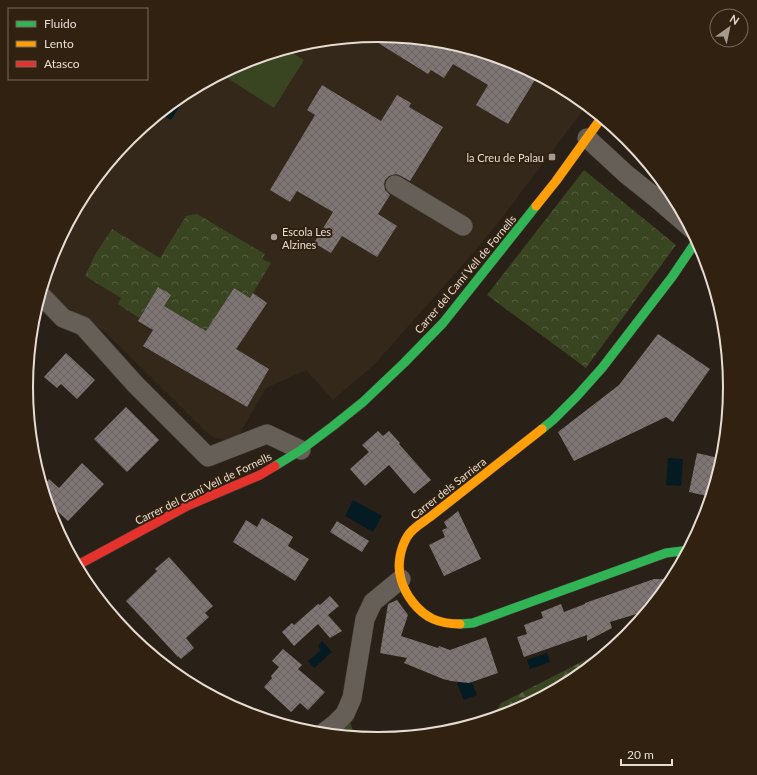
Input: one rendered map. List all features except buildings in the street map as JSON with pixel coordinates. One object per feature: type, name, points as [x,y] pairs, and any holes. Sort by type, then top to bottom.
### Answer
[{"type":"street","name":"Carrer del Camí Vell de Fornells","points":[[81,563],[187,506],[260,475],[301,450],[363,402],[443,323],[552,187],[599,122]]},
{"type":"street","points":[[587,138],[626,174],[656,198],[673,207]]},
{"type":"street","points":[[395,186],[463,226]]},
{"type":"street","name":"Carrer dels Sarriera","points":[[683,551],[666,553],[473,623],[450,624],[433,619],[419,610],[408,594],[401,579],[400,563],[402,549],[407,537],[416,527],[535,435],[572,401],[602,368],[672,277],[694,246]]},
{"type":"street","points":[[45,299],[63,318],[83,326],[135,384],[208,457],[267,434],[301,450]]},
{"type":"street","points":[[328,729],[345,714],[352,698],[365,619],[373,602],[401,579]]},
{"type":"shaded area","name":"Escola Les Alzines","points":[[378,42],[424,45],[468,54],[511,68],[551,88],[584,109],[475,251],[375,364],[333,400],[306,370],[266,388],[239,435],[226,440],[215,438],[207,433],[104,331],[66,307],[47,292],[51,276],[59,255],[79,215],[104,177],[134,143],[168,113],[206,88],[246,68],[289,54],[333,45]]},
{"type":"green space","points":[[293,53],[304,60],[274,108],[227,78],[267,60]]},
{"type":"green space","points":[[584,170],[676,245],[586,368],[487,295]]},
{"type":"green space","points":[[197,214],[265,254],[262,259],[271,263],[250,298],[234,288],[206,331],[164,306],[158,288],[139,318],[118,304],[121,298],[85,276],[96,253],[112,229],[160,258],[186,216]]},
{"type":"green space","points":[[597,655],[589,662],[551,687],[511,707],[495,713],[501,703]]},
{"type":"green space","points":[[349,718],[353,732],[333,730]]},
{"type":"water","points":[[182,104],[171,120],[165,116]]},
{"type":"water","points":[[668,458],[683,459],[681,486],[666,485]]},
{"type":"water","points":[[353,500],[382,516],[373,532],[345,516]]},
{"type":"water","points":[[322,641],[332,652],[314,668],[308,661],[321,650],[318,646]]},
{"type":"water","points":[[547,653],[550,662],[530,669],[527,660]]},
{"type":"water","points":[[470,678],[477,695],[464,700],[457,683]]},
{"type":"traffic: fast","points":[[275,466],[301,450],[333,426],[363,402],[404,363],[443,323],[536,206]]},
{"type":"traffic: fast","points":[[542,429],[577,396],[602,368],[672,277],[693,246]]},
{"type":"traffic: fast","points":[[460,624],[473,623],[666,553],[683,551]]},
{"type":"traffic: slow","points":[[536,206],[599,122]]},
{"type":"traffic: slow","points":[[460,624],[446,623],[427,616],[409,597],[403,585],[399,569],[401,552],[405,542],[414,528],[542,429]]},
{"type":"traffic: jam","points":[[81,563],[187,506],[260,475],[275,466]]},
{"type":"place","name":"la Creu de Palau","points":[[552,157]]},
{"type":"place","name":"Escola Les Alzines","points":[[274,237]]}]
